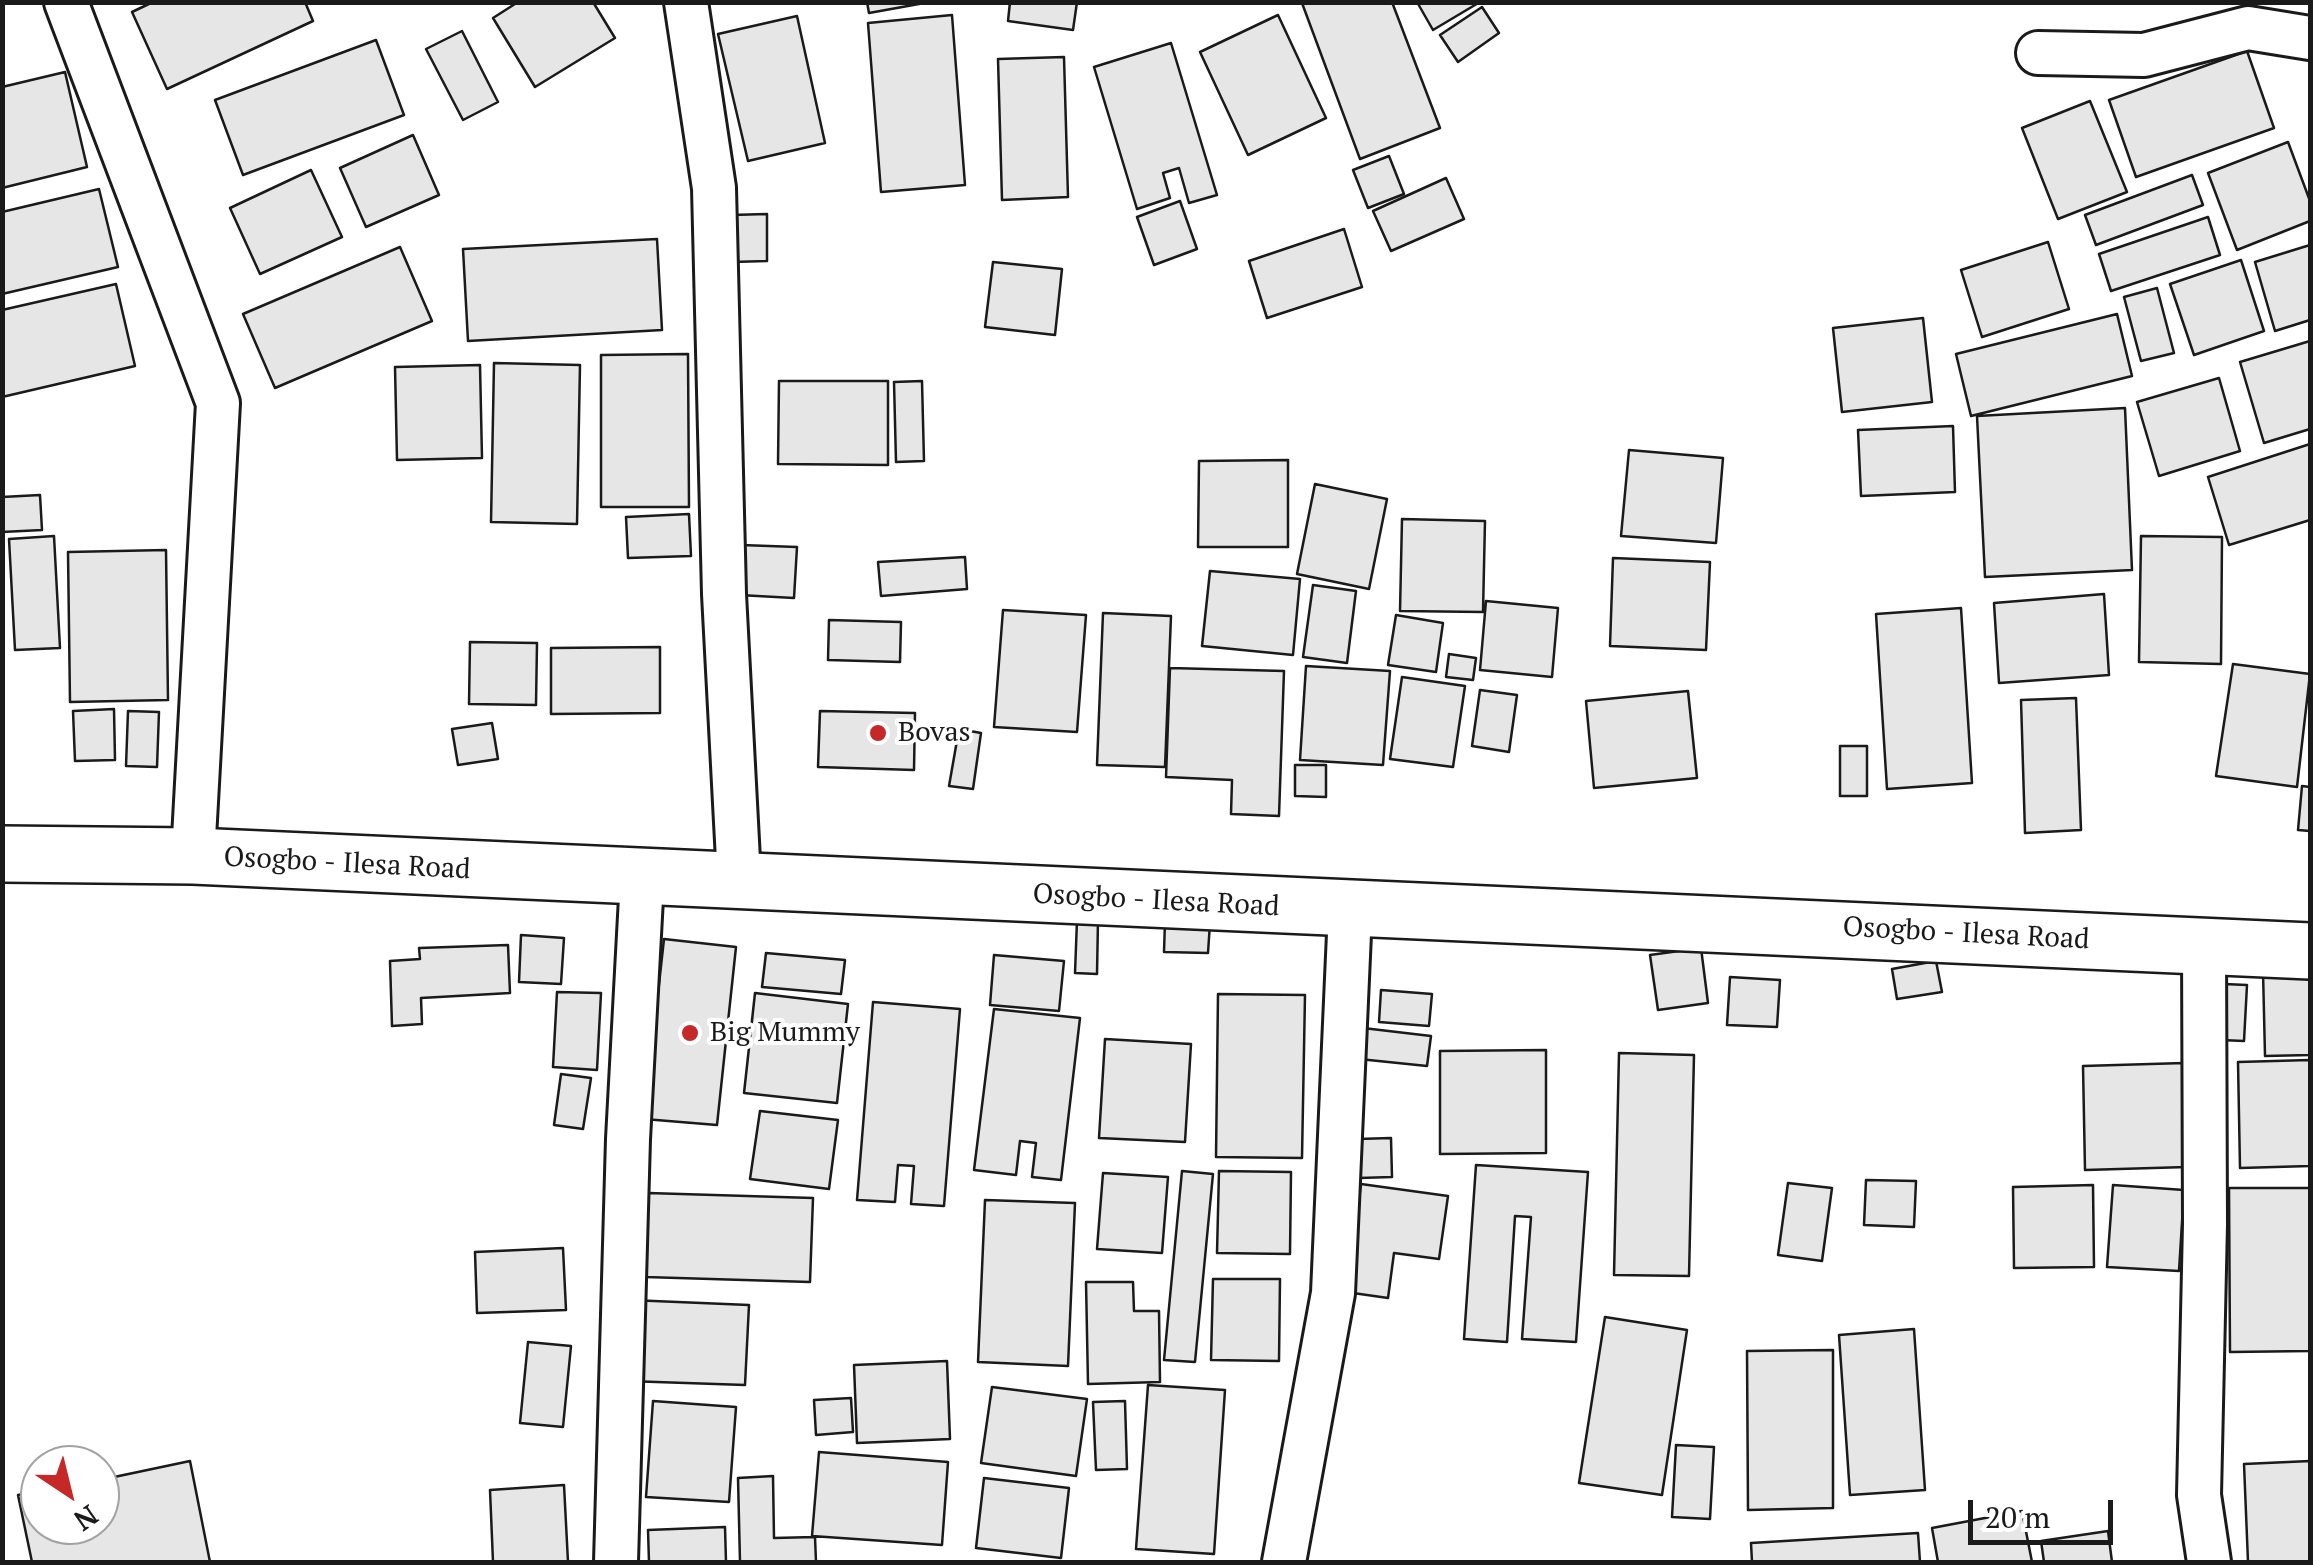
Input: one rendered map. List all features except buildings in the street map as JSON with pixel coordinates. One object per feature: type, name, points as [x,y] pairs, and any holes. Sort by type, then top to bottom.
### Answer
[{"type":"main road","name":"Osogbo - Ilesa Road","points":[[2,854],[193,856],[1350,911],[2310,951]]},
{"type":"street","points":[[66,2],[218,403],[193,856]]},
{"type":"street","points":[[686,2],[714,188],[724,594],[738,879]]},
{"type":"street","points":[[2038,52],[2144,55],[2248,28],[2310,38]]},
{"type":"street","points":[[616,1562],[628,1139],[642,879]]},
{"type":"street","points":[[1284,1562],[1333,1293],[1350,911]]},
{"type":"street","points":[[2204,944],[2205,1224],[2199,1495],[2209,1562]]},
{"type":"place","name":"Bovas","points":[[878,733]]},
{"type":"place","name":"Big Mummy","points":[[690,1033]]}]
